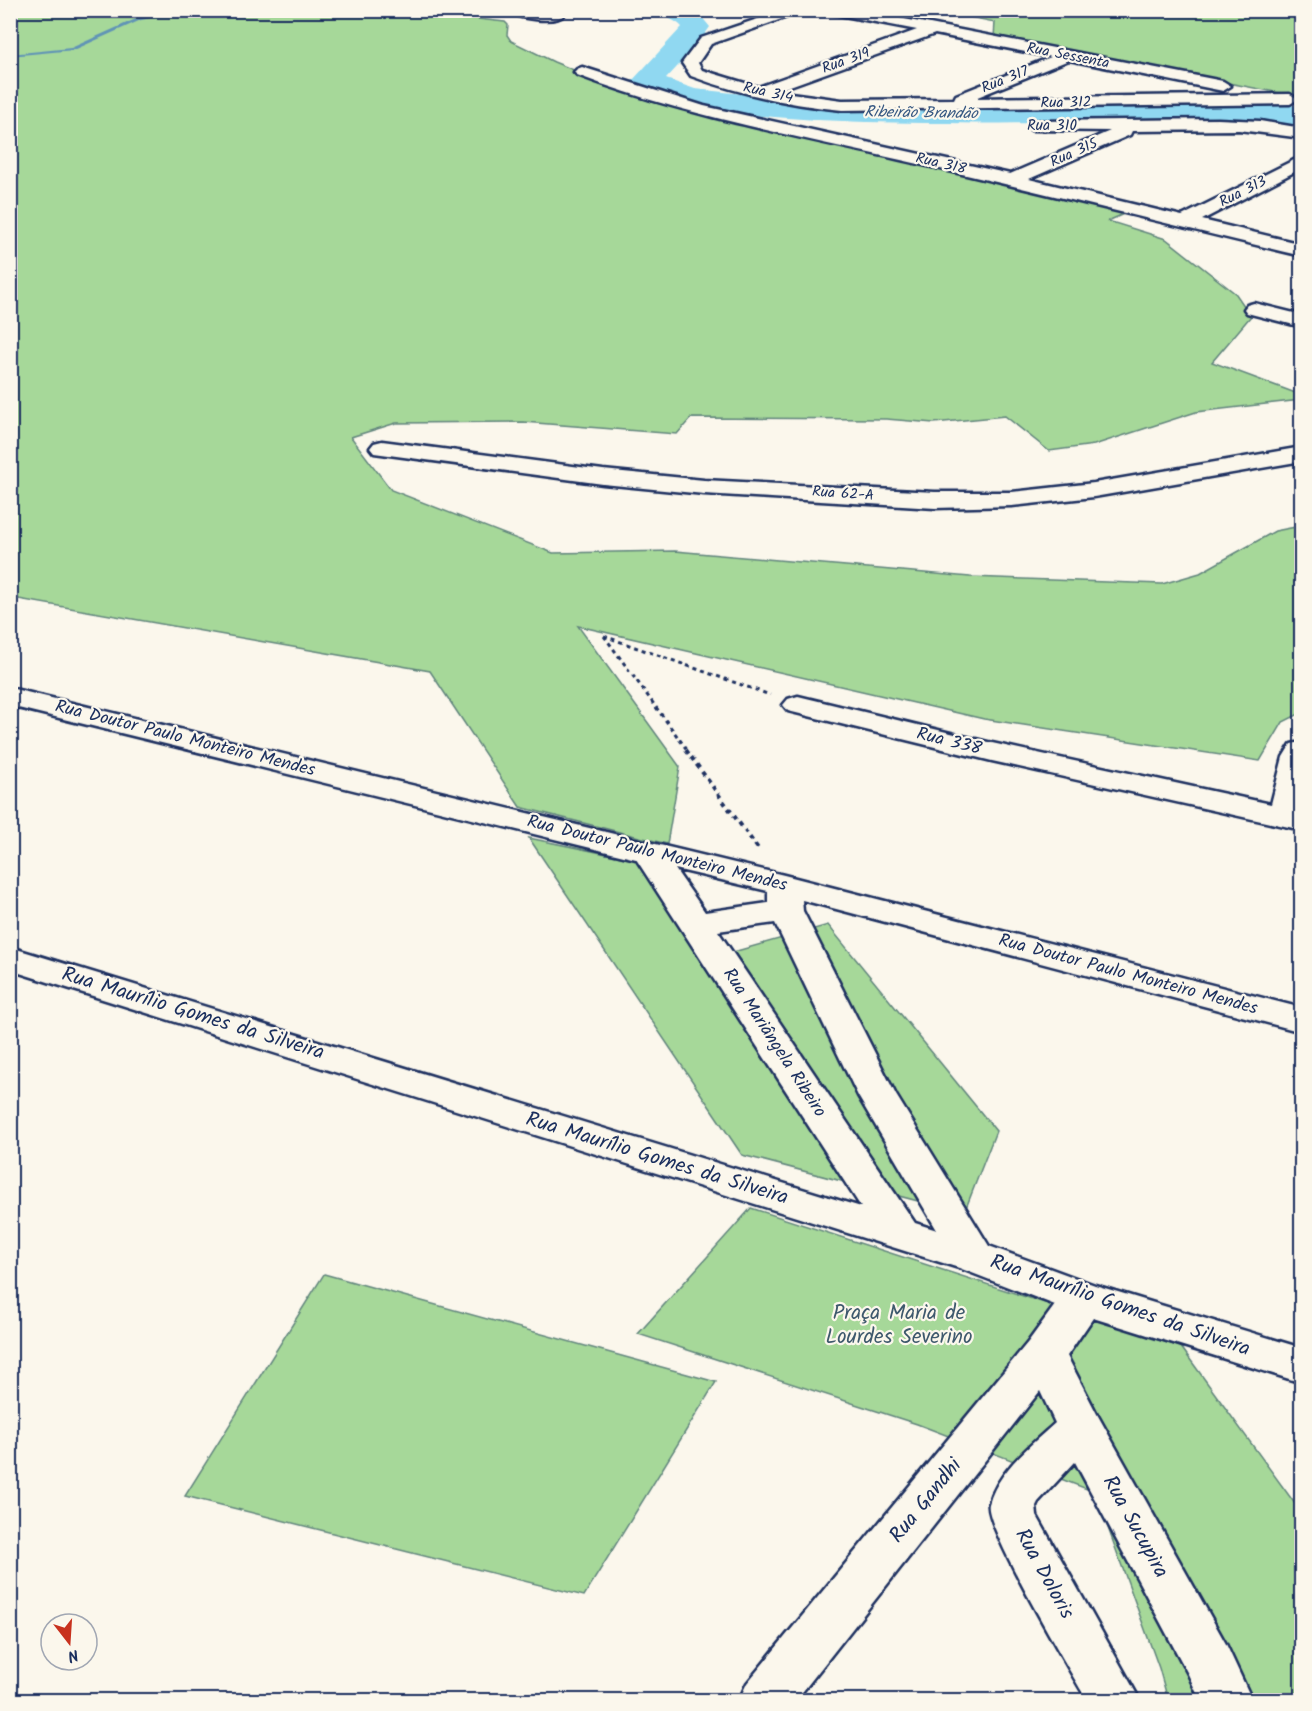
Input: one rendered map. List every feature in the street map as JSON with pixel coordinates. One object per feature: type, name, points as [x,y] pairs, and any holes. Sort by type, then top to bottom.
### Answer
[{"type":"street","points":[[513,10],[522,14],[556,16]]},
{"type":"street","name":"Rua 314","points":[[800,10],[716,37],[701,45],[690,63],[696,73],[718,81],[809,102],[842,105]]},
{"type":"street","name":"Rua Sessenta","points":[[834,10],[1296,100]]},
{"type":"street","name":"Rua 319","points":[[761,91],[932,30]]},
{"type":"street","name":"Rua 317","points":[[944,105],[1066,56]]},
{"type":"street","name":"Rua 318","points":[[582,72],[616,86],[666,101],[801,132],[878,141],[1012,180],[1302,250]]},
{"type":"street","name":"Rua 312","points":[[842,105],[1296,100]]},
{"type":"street","name":"Rua 310","points":[[1018,126],[1240,123],[1302,133]]},
{"type":"street","name":"Rua 315","points":[[1012,180],[1136,126]]},
{"type":"street","points":[[801,132],[855,128]]},
{"type":"street","name":"Rua 313","points":[[1184,222],[1302,161]]},
{"type":"street","points":[[1254,309],[1302,321]]},
{"type":"street","name":"Rua 62-A","points":[[382,448],[603,477],[704,487],[935,500],[1012,499],[1094,490],[1302,454]]},
{"type":"street","name":"Rua Doutor Paulo Monteiro Mendes","points":[[10,697],[647,851],[785,898],[1302,1020]]},
{"type":"street","name":"Rua 338","points":[[798,705],[992,753],[1293,818]]},
{"type":"street","points":[[1293,818],[1298,757],[1302,751]]},
{"type":"street","name":"Rua Mariângela Ribeiro","points":[[647,851],[901,1235]]},
{"type":"street","points":[[695,924],[785,898],[877,1096],[974,1257]]},
{"type":"street","name":"Rua Maurílio Gomes da Silveira","points":[[10,958],[974,1257],[1083,1298],[1302,1366]]},
{"type":"street","name":"Rua Gandhi","points":[[765,1701],[1044,1354],[1083,1298]]},
{"type":"street","name":"Rua Sucupira","points":[[1044,1354],[1080,1427],[1208,1660],[1226,1701]]},
{"type":"street","name":"Rua Doloris","points":[[1080,1427],[1019,1490],[1012,1505],[1014,1520],[1025,1542],[1114,1701]]},
{"type":"path","points":[[785,898],[604,636],[798,705]]},
{"type":"green space","points":[[11,11],[478,11],[475,15],[478,19],[505,22],[508,25],[507,35],[511,41],[554,62],[652,102],[1126,213],[1108,221],[1166,239],[1236,294],[1251,316],[1212,362],[1301,395],[1301,400],[1196,412],[1094,445],[1049,451],[1005,416],[934,423],[886,419],[691,418],[677,434],[523,422],[396,423],[351,437],[391,490],[553,553],[675,551],[970,577],[1162,584],[1200,573],[1275,531],[1301,526],[1301,713],[1283,722],[1260,761],[984,719],[578,626],[680,767],[667,844],[520,807],[430,671],[13,598],[11,600]]},
{"type":"green space","points":[[939,11],[1301,11],[1301,97],[994,38],[995,22]]},
{"type":"green space","points":[[529,838],[645,862],[705,960],[828,925],[996,1131],[964,1213],[742,1155]]},
{"type":"green space","name":"Praça Maria de Lourdes Severino","points":[[751,1208],[1181,1347],[1301,1512],[1301,1700],[1168,1700],[1159,1668],[1095,1492],[917,1424],[638,1334]]},
{"type":"green space","points":[[324,1274],[716,1382],[584,1596],[185,1496]]},
{"type":"waterway","points":[[10,55],[72,49],[140,19],[187,10]]},
{"type":"waterway","name":"Ribeirão Brandão","points":[[672,10],[688,17],[696,27],[682,46],[647,81],[667,91],[694,98],[801,110],[894,113],[1285,114],[1302,117]]}]
